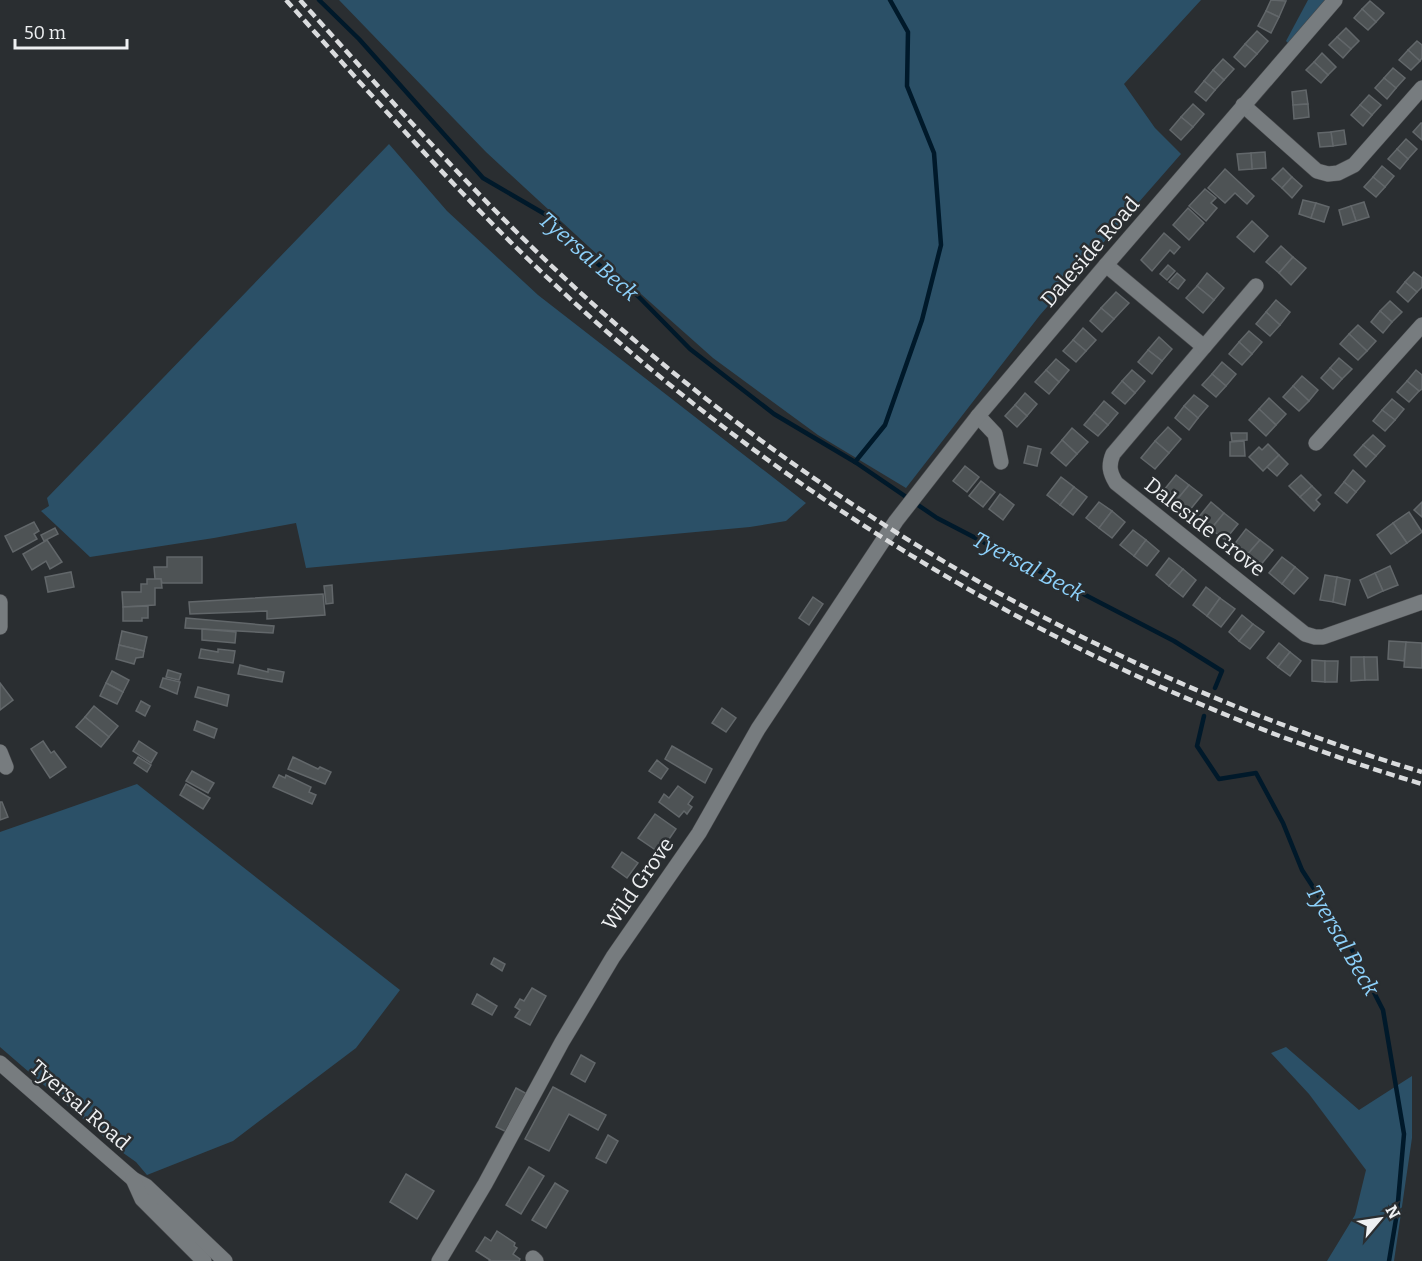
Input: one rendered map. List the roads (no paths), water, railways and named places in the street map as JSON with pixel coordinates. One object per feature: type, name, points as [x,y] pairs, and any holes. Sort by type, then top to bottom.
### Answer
[{"type":"street","name":"Daleside Road","points":[[884,538],[978,416],[1335,0]]},
{"type":"street","points":[[1243,105],[1317,171],[1328,174],[1338,173],[1354,165],[1422,88]]},
{"type":"street","points":[[1106,265],[1204,347]]},
{"type":"street","name":"Daleside Grove","points":[[1256,286],[1113,454],[1109,463],[1111,474],[1116,483],[1305,634],[1314,637],[1339,632],[1422,602]]},
{"type":"street","points":[[1316,443],[1422,325]]},
{"type":"street","points":[[978,416],[995,434],[1001,462]]},
{"type":"street","name":"Wild Grove","points":[[439,1261],[485,1184],[562,1042],[613,957],[699,833],[758,729],[884,538]]},
{"type":"street","points":[[0,602],[0,627]]},
{"type":"street","name":"Tyersal Road","points":[[0,1063],[133,1179]]},
{"type":"street","points":[[133,1179],[142,1199],[204,1261]]},
{"type":"street","points":[[133,1179],[146,1185],[225,1261]]},
{"type":"waterway","name":"Tyersal Beck","points":[[319,0],[359,39],[483,178],[555,220],[588,256],[638,296],[690,349],[774,414],[855,462],[937,518],[1174,641],[1222,671],[1215,688]]},
{"type":"waterway","name":"Tyersal Beck","points":[[855,462],[885,425],[922,320],[941,245],[934,153],[907,86],[908,32],[890,0]]},
{"type":"waterway","name":"Tyersal Beck","points":[[1204,716],[1197,746],[1219,779],[1256,773],[1283,823],[1302,870],[1346,938],[1383,1010],[1404,1134],[1397,1213],[1389,1261]]},
{"type":"railway","points":[[286,0],[437,166],[531,262],[627,349],[729,431],[835,507],[945,576],[1060,639],[1178,694],[1299,743],[1422,784]]},
{"type":"railway","points":[[300,0],[447,160],[538,253],[634,340],[734,421],[840,496],[949,565],[1063,627],[1180,683],[1299,731],[1422,772]]}]
